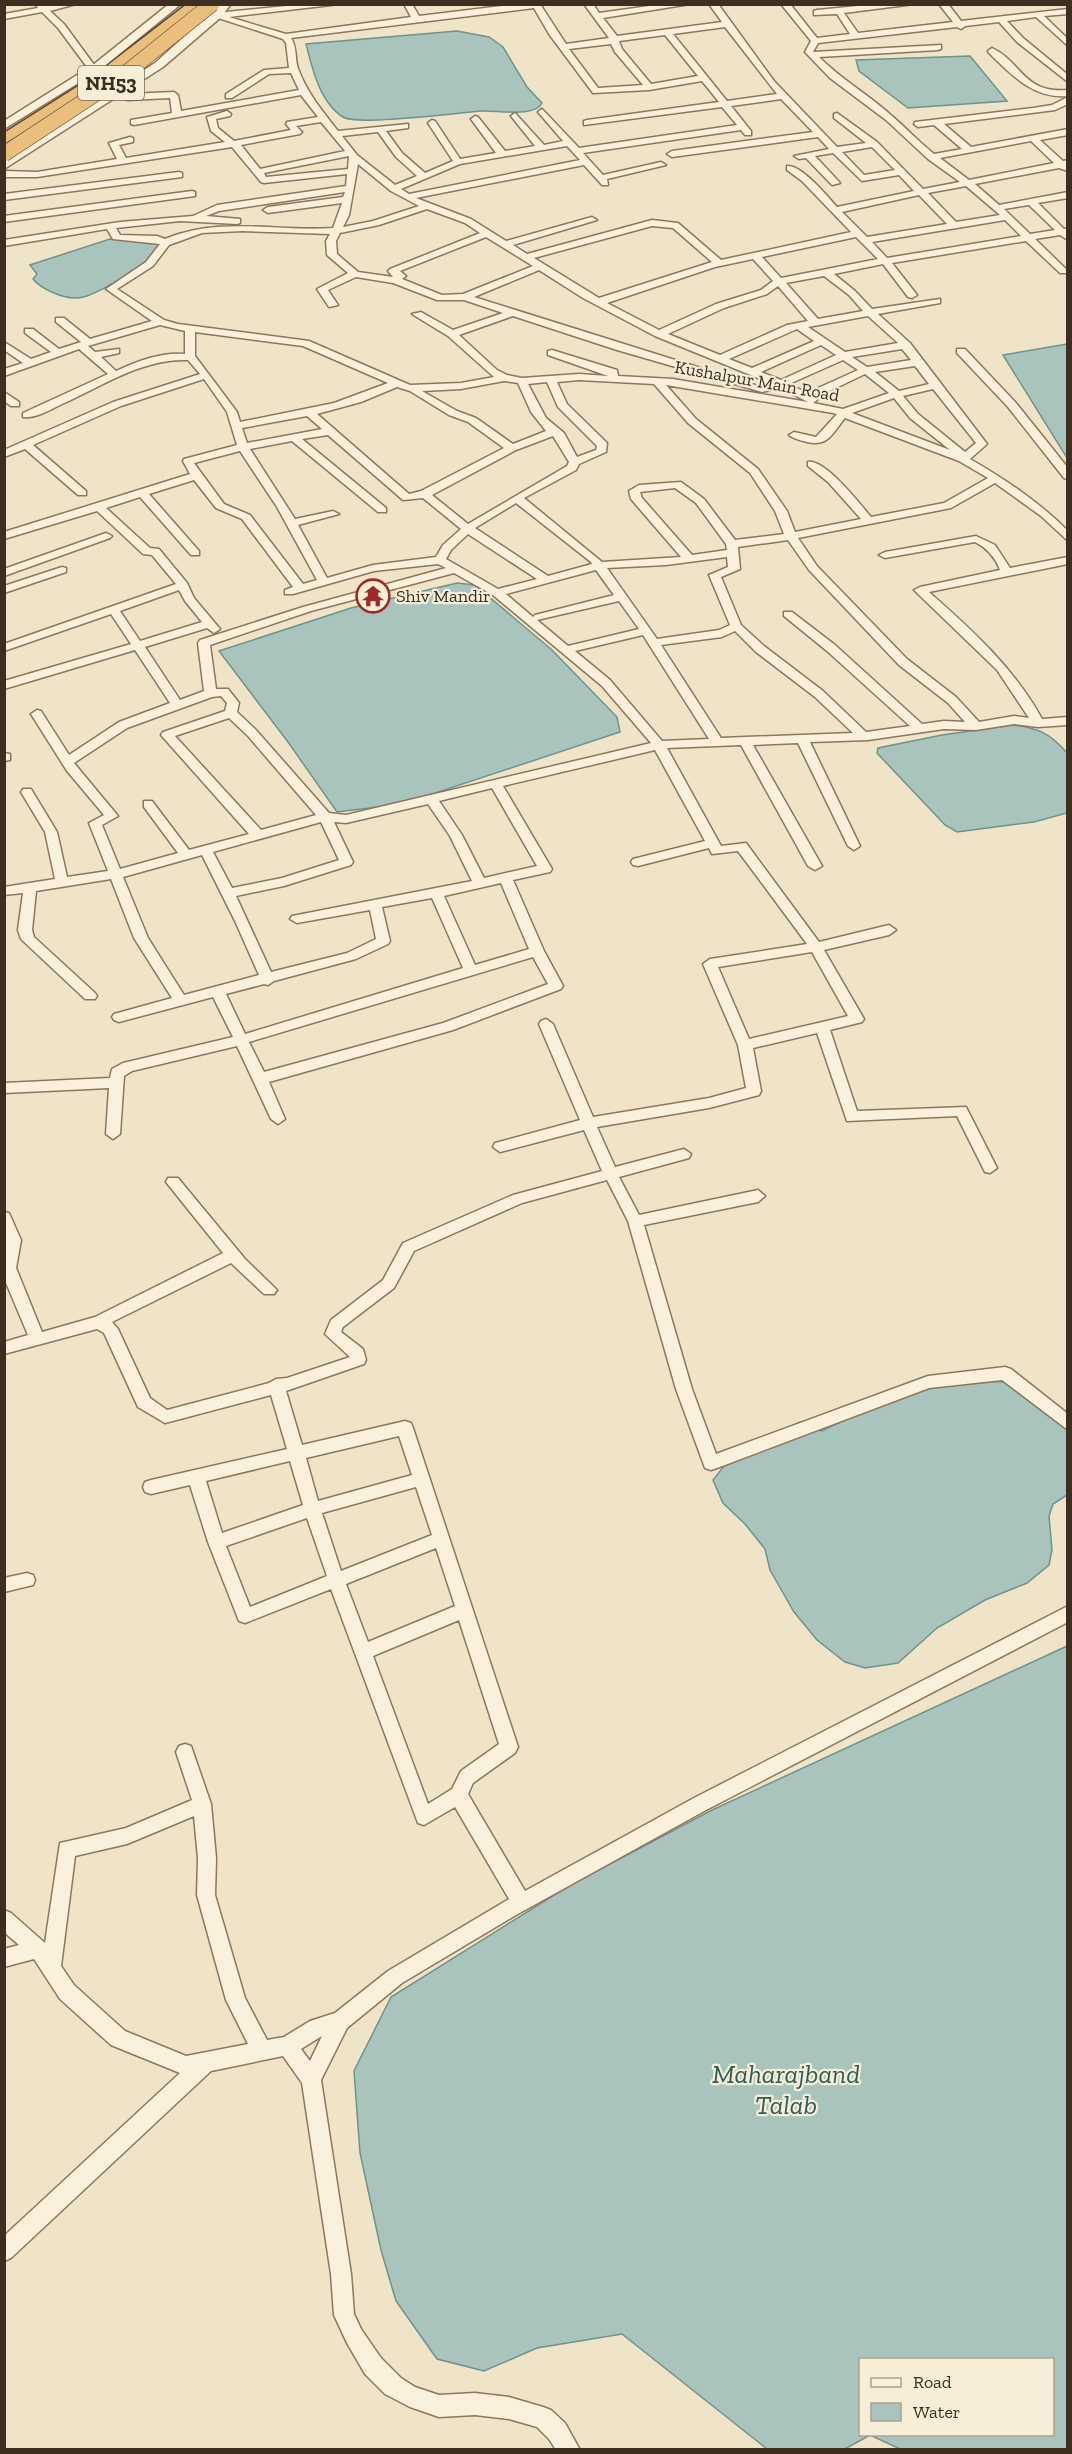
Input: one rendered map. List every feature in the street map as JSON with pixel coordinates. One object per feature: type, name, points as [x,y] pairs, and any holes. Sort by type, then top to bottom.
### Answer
[{"type":"highway","name":"NH53","points":[[4,140],[96,81],[198,4]]},
{"type":"highway","name":"NH53","points":[[4,154],[121,77],[214,10]]},
{"type":"street","points":[[4,16],[41,7],[72,4]]},
{"type":"street","points":[[4,126],[93,69],[176,4]]},
{"type":"street","points":[[198,4],[286,37],[536,5],[596,91],[649,87],[703,78]]},
{"type":"street","points":[[4,166],[159,64],[214,10],[226,4]]},
{"type":"street","points":[[214,10],[336,4]]},
{"type":"street","points":[[408,4],[417,20]]},
{"type":"street","points":[[588,4],[614,40],[618,50],[649,87]]},
{"type":"street","points":[[597,16],[686,4]]},
{"type":"street","points":[[712,4],[782,96],[862,178],[902,172]]},
{"type":"street","points":[[785,4],[815,41]]},
{"type":"street","points":[[817,13],[910,4]]},
{"type":"street","points":[[943,4],[962,26]]},
{"type":"street","points":[[41,7],[61,26],[84,60],[93,69]]},
{"type":"street","points":[[295,18],[310,7]]},
{"type":"street","points":[[839,11],[856,37]]},
{"type":"street","points":[[815,41],[962,26],[1068,11]]},
{"type":"street","points":[[1038,15],[1068,44]]},
{"type":"street","points":[[1002,20],[1020,40],[1068,80]]},
{"type":"street","points":[[564,47],[726,24]]},
{"type":"street","points":[[668,32],[756,142]]},
{"type":"street","points":[[286,37],[290,43],[294,70],[305,95],[353,155],[407,197],[452,213],[598,302],[659,334],[782,384],[806,398],[839,412],[897,394],[937,385]]},
{"type":"street","points":[[815,41],[809,52],[833,76],[889,118],[931,157],[996,208],[1065,273]]},
{"type":"street","points":[[812,55],[938,47]]},
{"type":"street","points":[[992,51],[1033,88],[1046,95],[1068,93]]},
{"type":"street","points":[[229,96],[267,72],[294,70]]},
{"type":"street","points":[[114,94],[128,97],[174,95],[177,116]]},
{"type":"street","points":[[134,122],[305,95]]},
{"type":"street","points":[[305,95],[211,117],[214,129],[233,144],[264,180],[354,171]]},
{"type":"street","points":[[587,123],[722,102],[782,96]]},
{"type":"street","points":[[918,124],[1033,111],[1055,106],[1068,100]]},
{"type":"street","points":[[542,112],[603,181],[661,165]]},
{"type":"street","points":[[889,118],[903,113]]},
{"type":"street","points":[[515,116],[541,147]]},
{"type":"street","points":[[837,116],[874,144],[954,226]]},
{"type":"street","points":[[4,174],[15,176],[123,162],[233,144],[297,132],[290,124],[323,119]]},
{"type":"street","points":[[475,119],[502,154]]},
{"type":"street","points":[[936,122],[968,149]]},
{"type":"street","points":[[432,123],[458,162]]},
{"type":"street","points":[[336,134],[405,126]]},
{"type":"street","points":[[577,152],[743,127]]},
{"type":"street","points":[[380,129],[404,160],[422,175]]},
{"type":"street","points":[[931,157],[1068,132]]},
{"type":"street","points":[[672,154],[819,134]]},
{"type":"street","points":[[1033,138],[1066,166]]},
{"type":"street","points":[[123,162],[114,143],[130,140]]},
{"type":"street","points":[[394,189],[422,175],[458,162],[569,143]]},
{"type":"street","points":[[835,183],[804,155],[874,144]]},
{"type":"street","points":[[258,171],[353,155]]},
{"type":"street","points":[[353,155],[354,171],[345,200],[344,215],[331,241],[332,255],[355,274],[395,280],[441,298],[465,297],[539,267]]},
{"type":"street","points":[[407,197],[586,162]]},
{"type":"street","points":[[90,165],[108,207],[116,237],[157,239],[165,243]]},
{"type":"street","points":[[836,210],[965,183],[1066,166]]},
{"type":"street","points":[[790,168],[805,179],[862,236],[912,295]]},
{"type":"street","points":[[4,197],[99,187],[179,175]]},
{"type":"street","points":[[193,217],[217,208],[350,188]]},
{"type":"street","points":[[4,219],[108,207],[192,194]]},
{"type":"street","points":[[996,208],[1068,195]]},
{"type":"street","points":[[259,211],[345,200]]},
{"type":"street","points":[[1030,201],[1066,233]]},
{"type":"street","points":[[429,206],[390,221],[337,231],[222,229],[194,233],[165,243],[156,259],[123,278],[111,289],[160,322],[190,329],[305,343],[409,388],[453,413],[472,420],[512,448]]},
{"type":"street","points":[[4,243],[193,217],[296,231]]},
{"type":"street","points":[[659,334],[720,306],[764,292],[777,282],[885,261],[954,226],[1006,217]]},
{"type":"street","points":[[503,245],[592,220]]},
{"type":"street","points":[[524,258],[652,223],[663,226],[675,225],[720,264]]},
{"type":"street","points":[[598,302],[755,255],[862,236],[919,243],[1030,238],[1066,233]]},
{"type":"street","points":[[395,280],[401,276],[393,271],[485,234]]},
{"type":"street","points":[[755,255],[814,321]]},
{"type":"street","points":[[798,325],[845,355],[897,394],[914,416],[961,454],[963,459],[982,444],[906,345],[869,312],[852,293],[825,272]]},
{"type":"street","points":[[333,305],[322,289],[355,274]]},
{"type":"street","points":[[465,297],[781,394],[790,402]]},
{"type":"street","points":[[720,359],[746,345],[798,325],[936,301]]},
{"type":"street","points":[[452,334],[512,313]]},
{"type":"street","points":[[417,314],[452,334],[493,372],[504,378]]},
{"type":"street","points":[[60,320],[85,344],[93,356],[116,375]]},
{"type":"street","points":[[4,373],[85,344],[160,322]]},
{"type":"street","points":[[190,329],[190,357]]},
{"type":"street","points":[[29,331],[58,353]]},
{"type":"street","points":[[752,372],[823,341]]},
{"type":"street","points":[[4,345],[30,363]]},
{"type":"street","points":[[782,384],[845,355],[906,345]]},
{"type":"street","points":[[93,356],[115,351]]},
{"type":"street","points":[[961,351],[1012,405],[1068,476]]},
{"type":"street","points":[[552,353],[613,372],[612,379]]},
{"type":"street","points":[[27,415],[116,375],[178,354],[190,357],[232,412],[243,447],[291,523],[323,581]]},
{"type":"street","points":[[806,398],[866,370],[920,362]]},
{"type":"street","points":[[4,454],[28,446],[117,404],[206,375]]},
{"type":"street","points":[[409,388],[461,386],[504,378]]},
{"type":"street","name":"Kushalpur Main Road","points":[[504,378],[522,381],[550,378],[657,381],[839,412],[963,459],[996,478],[1045,514],[1068,537]]},
{"type":"street","points":[[550,378],[562,405],[603,445],[601,452],[574,462]]},
{"type":"street","points":[[440,560],[442,550],[467,528],[572,468],[574,462],[560,435],[553,432],[536,410],[522,381]]},
{"type":"street","points":[[657,381],[692,421],[754,471],[781,511],[791,536],[813,568],[903,662],[952,699],[976,726]]},
{"type":"street","points":[[236,426],[310,413],[374,394],[396,383]]},
{"type":"street","points":[[4,395],[15,404]]},
{"type":"street","points":[[794,435],[813,441],[823,438],[834,428],[839,412]]},
{"type":"street","points":[[310,413],[407,498],[425,494],[512,448],[553,432]]},
{"type":"street","points":[[300,588],[246,517],[220,506],[196,476],[188,461],[243,447],[331,431]]},
{"type":"street","points":[[294,438],[382,510]]},
{"type":"street","points":[[28,446],[82,493]]},
{"type":"street","points":[[812,464],[832,480],[867,519]]},
{"type":"street","points":[[4,536],[196,476]]},
{"type":"street","points":[[497,593],[600,566],[689,559],[867,519],[947,506],[996,478]]},
{"type":"street","points":[[689,559],[637,499],[634,491],[639,488],[677,484],[700,501],[733,548],[734,569],[715,575],[736,626],[760,649],[819,694],[863,736]]},
{"type":"street","points":[[142,493],[195,554]]},
{"type":"street","points":[[425,494],[467,528],[548,580]]},
{"type":"street","points":[[518,498],[586,550],[600,566],[654,643],[717,742]]},
{"type":"street","points":[[98,506],[147,552],[155,551],[183,585],[189,599],[223,637]]},
{"type":"street","points":[[291,523],[333,514]]},
{"type":"street","points":[[4,573],[106,537]]},
{"type":"street","points":[[885,555],[976,539],[988,545],[1004,563],[1006,572]]},
{"type":"street","points":[[289,592],[373,568],[440,560],[497,593],[606,683],[658,745],[717,851],[741,846],[816,946],[857,1019],[745,1045]]},
{"type":"street","points":[[1038,723],[1029,705],[986,653],[920,590],[1068,560]]},
{"type":"street","points":[[210,693],[204,643],[307,609],[456,569]]},
{"type":"street","points":[[4,590],[62,570]]},
{"type":"street","points":[[4,648],[183,585]]},
{"type":"street","points":[[539,618],[621,597]]},
{"type":"street","points":[[114,610],[177,704]]},
{"type":"street","points":[[788,614],[831,648],[921,729]]},
{"type":"street","points":[[4,685],[209,624]]},
{"type":"street","points":[[654,643],[722,633],[736,626]]},
{"type":"street","points":[[565,650],[645,631]]},
{"type":"street","points":[[67,762],[123,725],[210,693],[224,692],[233,703],[231,712]]},
{"type":"street","points":[[229,894],[284,882],[346,862],[325,818],[231,712]]},
{"type":"street","points":[[231,712],[167,735],[257,834]]},
{"type":"street","points":[[37,714],[67,762],[112,816],[95,823],[118,874],[141,938],[181,1001]]},
{"type":"street","points":[[4,891],[118,874],[257,834],[325,818],[346,819],[658,745],[863,736],[944,725],[976,726],[1014,720],[1038,723],[1068,721]]},
{"type":"street","points":[[802,739],[854,846]]},
{"type":"street","points":[[745,741],[814,866]]},
{"type":"street","points":[[297,919],[436,893],[545,869],[496,784]]},
{"type":"street","points":[[27,792],[51,832],[62,882]]},
{"type":"street","points":[[431,799],[456,835],[480,883]]},
{"type":"street","points":[[148,804],[186,855]]},
{"type":"street","points":[[638,862],[712,843]]},
{"type":"street","points":[[205,849],[229,894],[268,980]]},
{"type":"street","points":[[262,1078],[448,1027],[551,990],[556,986],[537,951],[506,878]]},
{"type":"street","points":[[30,887],[25,930],[28,939],[90,996]]},
{"type":"street","points":[[436,893],[471,971]]},
{"type":"street","points":[[119,1017],[268,980],[351,956],[383,941],[375,904]]},
{"type":"street","points":[[500,1147],[589,1123],[709,1103],[754,1091],[745,1045],[710,964],[816,946],[889,930]]},
{"type":"street","points":[[113,1134],[117,1073],[128,1067],[240,1040],[537,951]]},
{"type":"street","points":[[218,992],[240,1040],[262,1078],[278,1119]]},
{"type":"street","points":[[546,1024],[610,1173],[635,1221],[684,1389],[711,1463],[928,1382],[1005,1373],[1068,1424]]},
{"type":"street","points":[[822,1027],[852,1117],[961,1111],[990,1168]]},
{"type":"street","points":[[4,1088],[116,1083]]},
{"type":"street","points":[[99,1322],[110,1329],[144,1402],[165,1417],[276,1385],[312,1378],[358,1359],[357,1353],[333,1335],[336,1324],[389,1284],[408,1247],[518,1199],[684,1154]]},
{"type":"street","points":[[173,1182],[233,1255],[270,1290]]},
{"type":"street","points":[[635,1221],[758,1196]]},
{"type":"street","points":[[4,1217],[13,1240],[6,1269],[37,1339]]},
{"type":"street","points":[[4,1348],[99,1322],[233,1255]]},
{"type":"street","points":[[152,1487],[296,1452],[405,1428],[509,1747],[467,1777],[458,1795],[424,1817],[337,1580],[313,1509],[296,1452],[276,1385]]},
{"type":"street","points":[[196,1476],[216,1542],[245,1616],[441,1539]]},
{"type":"street","points":[[216,1542],[313,1509],[422,1479]]},
{"type":"street","points":[[4,1585],[27,1580]]},
{"type":"street","points":[[363,1652],[464,1610]]},
{"type":"street","points":[[4,1919],[38,1949],[67,1992],[118,2038],[186,2066],[287,2046],[317,2028],[340,2021],[395,1977],[521,1902],[710,1799],[1068,1613]]},
{"type":"street","points":[[185,1752],[202,1803],[207,1858],[206,1895],[236,2000],[262,2051]]},
{"type":"street","points":[[458,1795],[521,1902]]},
{"type":"street","points":[[51,1968],[67,1849],[127,1836],[202,1803]]},
{"type":"street","points":[[4,1958],[38,1949]]},
{"type":"street","points":[[311,2079],[340,2021]]},
{"type":"street","points":[[287,2046],[311,2079],[341,2274],[344,2315],[374,2366],[401,2391],[439,2406],[475,2404],[508,2408],[543,2418],[557,2431],[569,2450]]},
{"type":"street","points":[[4,2251],[206,2062]]},
{"type":"water","points":[[457,31],[489,37],[503,47],[527,87],[542,103],[538,108],[524,112],[481,111],[387,120],[343,117],[328,103],[323,94],[314,74],[306,44]]},
{"type":"water","points":[[970,56],[1007,101],[908,108],[859,71],[856,60]]},
{"type":"water","points":[[110,239],[147,241],[158,244],[158,254],[117,281],[83,297],[70,298],[58,295],[33,279],[37,274],[30,265]]},
{"type":"water","points":[[1068,344],[1067,458],[1003,355]]},
{"type":"water","points":[[457,583],[475,585],[552,650],[617,717],[620,732],[402,804],[337,812],[288,742],[219,651],[351,608]]},
{"type":"water","points":[[1012,725],[1043,733],[1067,753],[1067,813],[1034,822],[957,832],[945,825],[877,753],[878,748],[942,735]]},
{"type":"water","points":[[952,1380],[1010,1382],[1067,1424],[1067,1495],[1053,1504],[1049,1516],[1052,1550],[1049,1565],[1027,1583],[985,1600],[937,1628],[898,1663],[865,1668],[845,1662],[817,1640],[794,1612],[770,1570],[765,1549],[745,1524],[723,1503],[713,1480],[735,1452],[800,1422],[822,1431],[900,1393]]},
{"type":"water","name":"Maharajband Talab","points":[[1067,1646],[1067,2449],[900,2449],[872,2436],[1054,2436],[1054,2358],[859,2358],[859,2436],[868,2436],[845,2449],[767,2449],[622,2334],[537,2348],[484,2371],[437,2359],[396,2301],[381,2250],[360,2153],[354,2071],[391,1997],[572,1884],[712,1810]]},
{"type":"place","name":"Shiv Mandir","points":[[373,596]]}]
